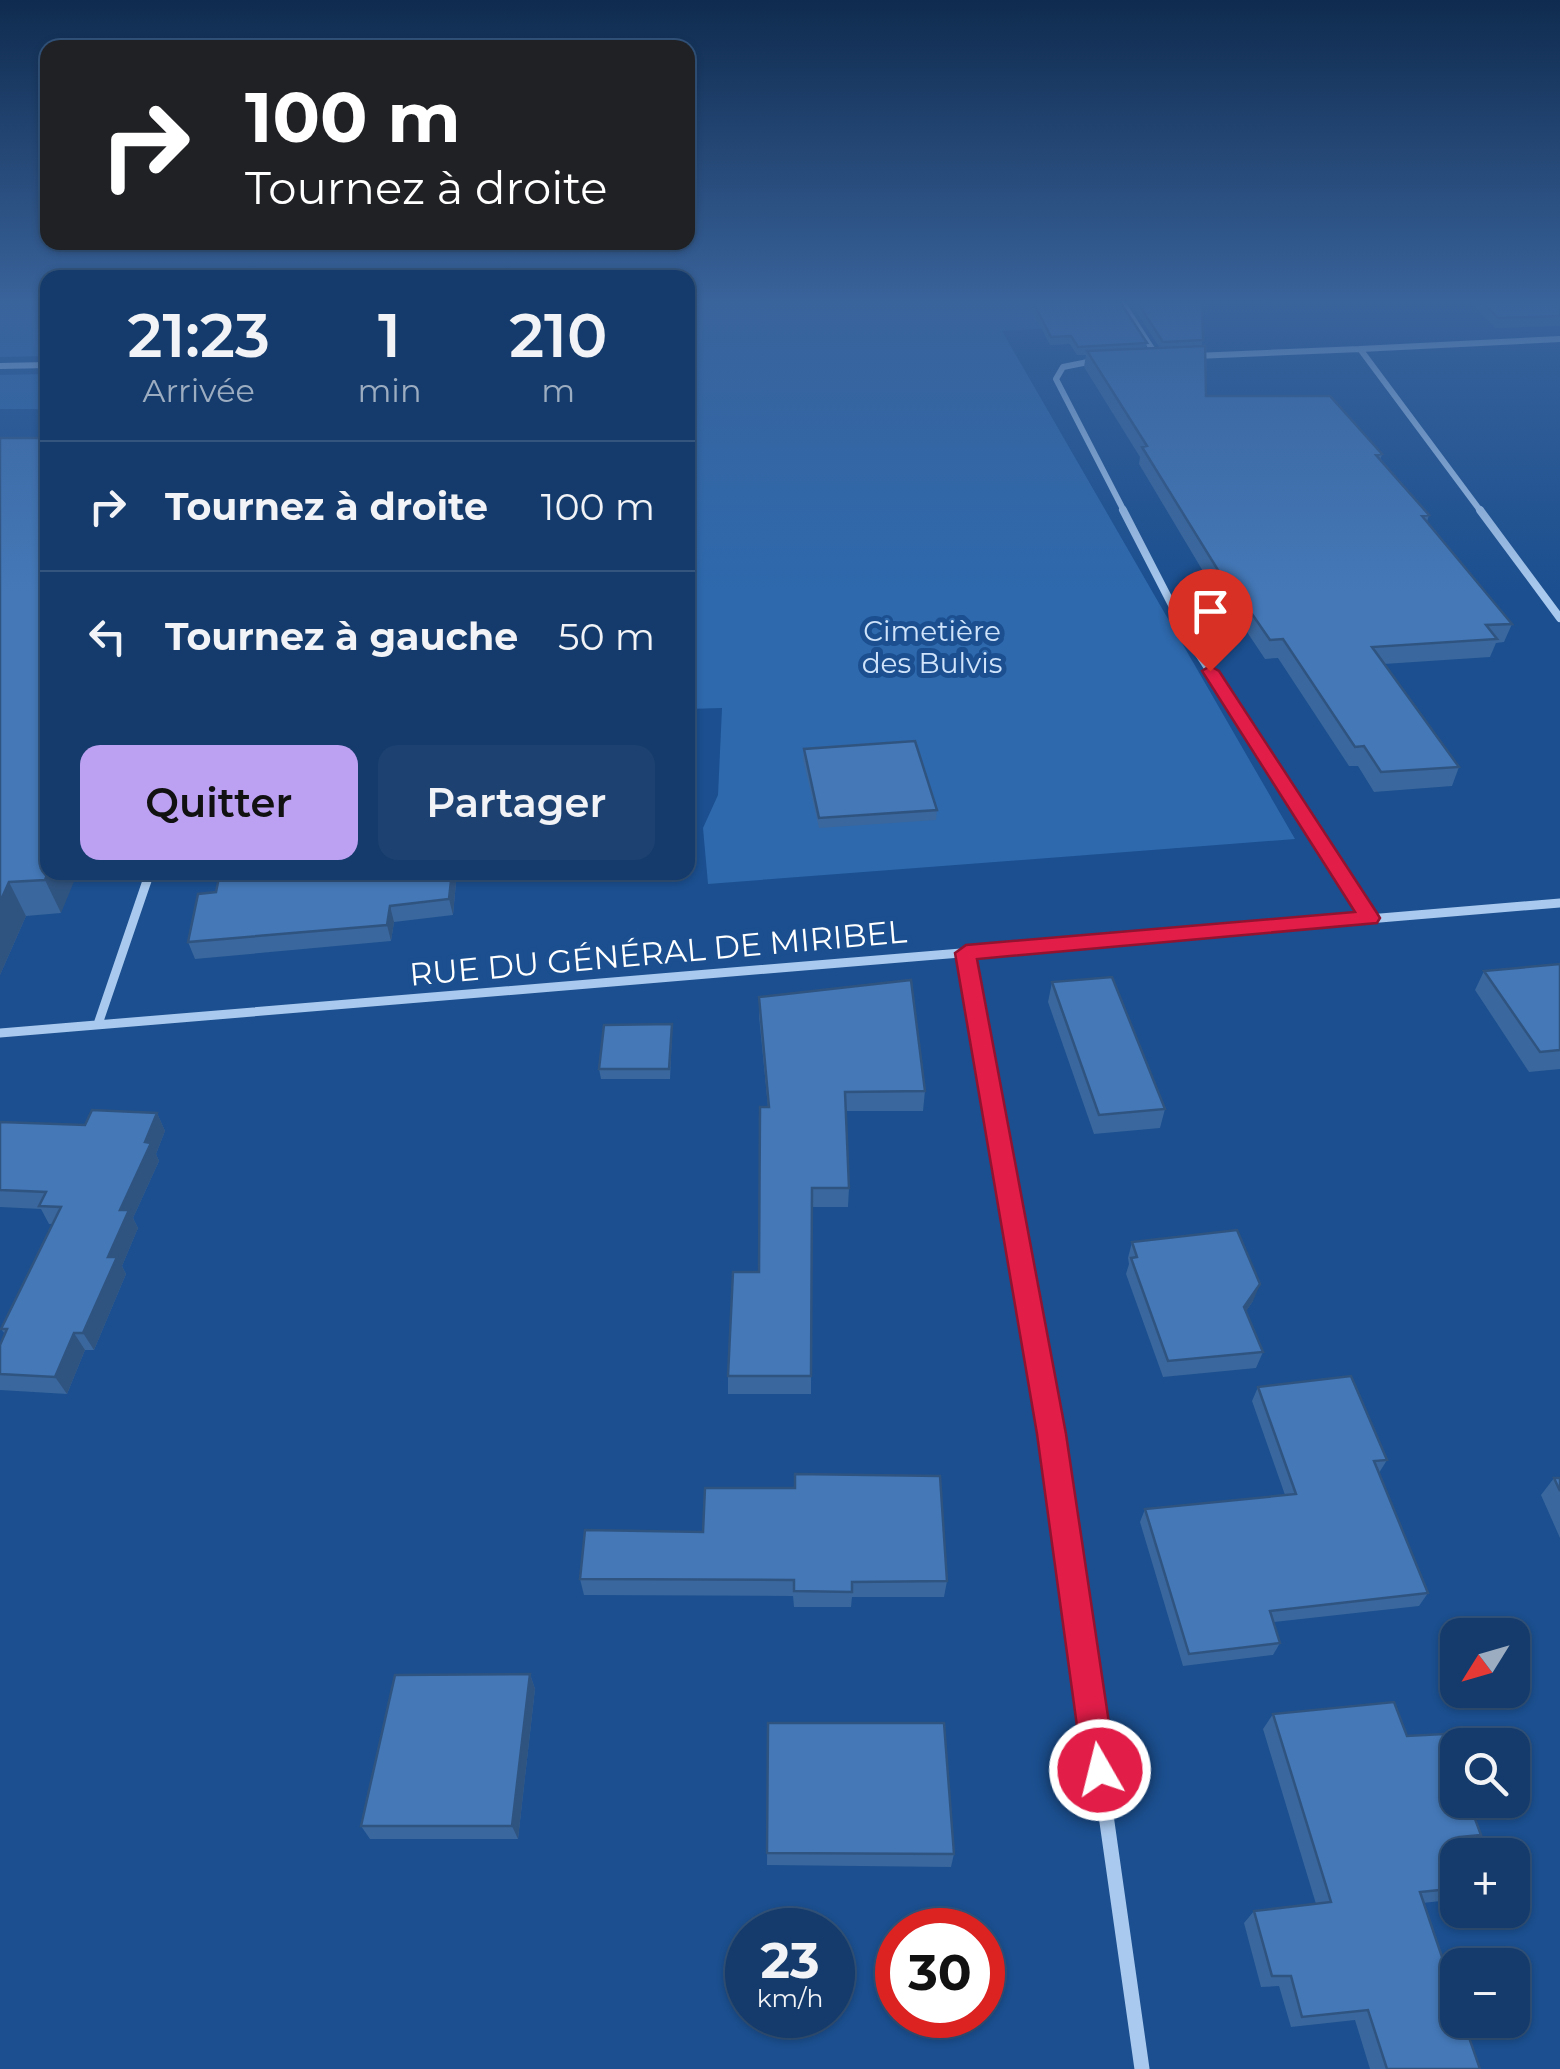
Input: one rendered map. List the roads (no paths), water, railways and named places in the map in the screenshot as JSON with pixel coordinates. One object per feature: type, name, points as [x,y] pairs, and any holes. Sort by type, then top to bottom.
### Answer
[{"type":"street","points":[[1066,399],[1190,640],[1370,918]]},
{"type":"street","points":[[1397,399],[1560,618]]},
{"type":"street","points":[[98,1024],[147,880]]},
{"type":"street","name":"RUE DU GÉNÉRAL DE MIRIBEL","points":[[0,1033],[1560,902]]},
{"type":"street","points":[[966,953],[1052,1434],[1142,2069]]},
{"type":"park label","name":"Cimetière des Bulvis","points":[[932,647]]}]
